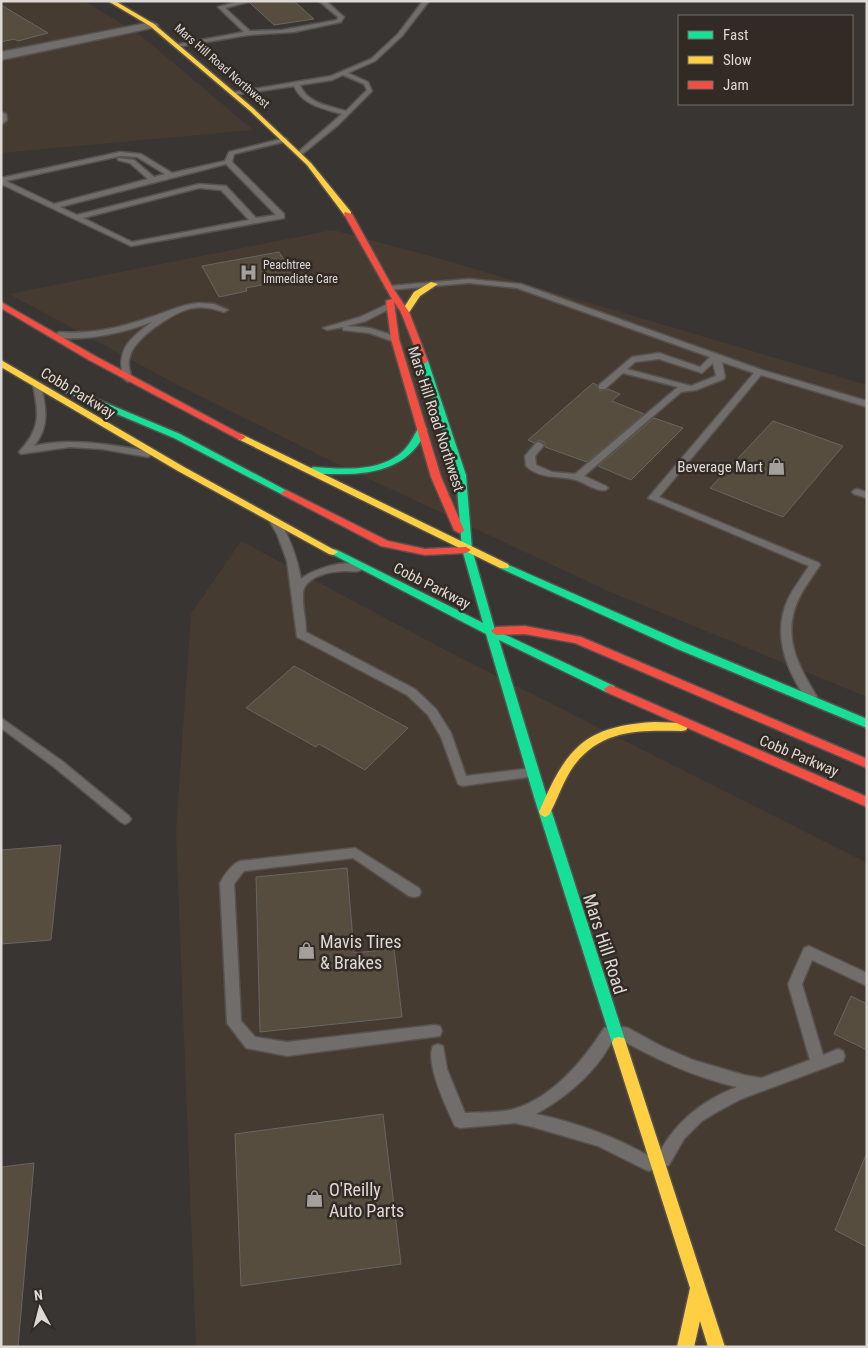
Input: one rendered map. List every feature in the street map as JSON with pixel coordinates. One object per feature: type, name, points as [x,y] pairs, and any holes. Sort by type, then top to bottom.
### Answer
[{"type":"main road","name":"Mars Hill Road Northwest","points":[[111,1],[152,25],[232,92],[299,154],[323,180],[347,213],[389,288],[406,312],[422,355],[461,475],[467,550]]},
{"type":"main road","points":[[406,312],[417,294],[434,284]]},
{"type":"main road","name":"Mars Hill Road Northwest","points":[[389,288],[395,339],[436,477],[467,550]]},
{"type":"main road","points":[[1,304],[128,379],[303,469],[467,550],[817,704],[867,724]]},
{"type":"main road","name":"Cobb Parkway","points":[[1,364],[154,455],[364,568],[490,632],[700,729],[867,802]]},
{"type":"main road","points":[[22,376],[92,399],[177,436],[384,544],[425,552],[467,550]]},
{"type":"main road","points":[[303,469],[336,471],[376,468],[404,455],[414,445],[422,429]]},
{"type":"main road","name":"Mars Hill Road","points":[[467,550],[545,812],[696,1287],[717,1347]]},
{"type":"main road","points":[[490,632],[525,630],[577,640],[867,764]]},
{"type":"main road","points":[[545,812],[553,786],[564,767],[588,742],[604,733],[652,724],[700,729]]},
{"type":"main road","points":[[685,1347],[694,1316],[696,1287]]},
{"type":"street","points":[[1,56],[152,25]]},
{"type":"lane","points":[[248,33],[221,7],[249,1]]},
{"type":"lane","points":[[179,46],[248,33],[270,34],[339,21],[341,17],[322,1]]},
{"type":"lane","points":[[232,92],[332,78],[373,60],[400,35],[426,1]]},
{"type":"lane","points":[[299,154],[326,134],[370,90],[366,83],[343,73]]},
{"type":"lane","points":[[296,83],[298,92],[302,96],[313,102],[346,112]]},
{"type":"lane","points":[[1,114],[4,115],[4,120],[1,123]]},
{"type":"lane","points":[[228,162],[231,152],[285,140]]},
{"type":"lane","points":[[1,181],[16,176],[120,154],[139,155],[171,175]]},
{"type":"lane","points":[[16,176],[38,177],[124,159],[132,161],[153,180]]},
{"type":"lane","points":[[54,206],[228,162]]},
{"type":"lane","points":[[1,181],[131,244],[281,216],[228,162]]},
{"type":"lane","points":[[78,218],[199,186],[223,188],[254,221]]},
{"type":"lane","points":[[389,288],[469,281],[518,286],[759,372],[867,404]]},
{"type":"lane","points":[[50,334],[82,337],[103,335],[174,312],[186,306],[202,304],[216,306],[224,310]]},
{"type":"lane","points":[[327,328],[363,319],[390,305]]},
{"type":"lane","points":[[128,379],[124,365],[127,350],[132,342],[174,312]]},
{"type":"lane","points":[[337,327],[370,331],[395,339]]},
{"type":"lane","points":[[602,387],[632,360],[660,356],[702,370],[716,356]]},
{"type":"lane","points":[[577,477],[678,390],[693,388],[721,377],[716,356]]},
{"type":"lane","points":[[621,370],[693,388]]},
{"type":"lane","points":[[759,372],[653,498],[816,565],[791,605],[786,620],[791,659],[797,675],[817,704]]},
{"type":"lane","points":[[37,385],[43,417],[42,427],[24,452],[40,446],[79,444],[154,455]]},
{"type":"lane","points":[[539,445],[530,456],[531,466],[550,474],[577,477],[603,488]]},
{"type":"lane","points":[[274,520],[286,542],[299,589],[300,634],[410,692],[432,712],[447,736],[462,781],[533,773]]},
{"type":"lane","points":[[299,589],[302,583],[318,572],[339,568],[364,568]]},
{"type":"lane","points":[[1,722],[58,764],[125,819]]},
{"type":"lane","points":[[414,892],[356,854],[240,866],[227,882],[234,1022],[251,1043],[287,1049],[435,1031]]},
{"type":"lane","points":[[819,1064],[795,984],[809,952],[867,980]]},
{"type":"lane","points":[[438,1051],[440,1069],[460,1121],[516,1116],[542,1105],[566,1087],[585,1069],[613,1027],[685,1064],[732,1080],[763,1085]]},
{"type":"lane","points":[[516,1116],[569,1128],[595,1137],[631,1154],[660,1171],[679,1134],[697,1116],[736,1094],[838,1056]]},
{"type":"shaded area","points":[[1,1],[84,1],[139,34],[253,130],[1,153]]},
{"type":"shaded area","points":[[333,230],[441,259],[867,385],[867,697],[608,591],[325,458],[176,384],[9,294]]},
{"type":"shaded area","points":[[241,541],[447,651],[867,863],[867,1347],[196,1347],[176,831],[191,614]]},
{"type":"building","points":[[254,1],[294,1],[314,19],[274,25],[250,3]]},
{"type":"building","points":[[1,5],[48,33],[18,41],[14,39],[1,42]]},
{"type":"building","name":"Peachtree Immediate Care","points":[[279,252],[296,278],[246,288],[247,291],[219,297],[202,266]]},
{"type":"building","points":[[593,383],[597,385],[599,391],[608,389],[620,394],[612,401],[644,414],[587,462],[545,447],[545,443],[540,440],[534,443],[528,440]]},
{"type":"building","points":[[654,418],[683,428],[631,480],[598,466]]},
{"type":"building","name":"Beverage Mart","points":[[773,421],[843,446],[783,517],[710,488]]},
{"type":"building","points":[[294,666],[408,728],[365,770],[319,744],[316,747],[246,708]]},
{"type":"building","points":[[61,845],[51,940],[1,944],[1,850]]},
{"type":"building","name":"Mavis Tires & Brakes","points":[[347,868],[354,953],[394,949],[402,1017],[260,1032],[256,877]]},
{"type":"building","points":[[851,996],[867,1004],[867,1050],[834,1034]]},
{"type":"building","name":"O'Reilly Auto Parts","points":[[383,1114],[401,1264],[241,1286],[235,1134]]},
{"type":"building","points":[[867,1155],[867,1247],[835,1230]]},
{"type":"building","points":[[34,1163],[18,1347],[1,1347],[1,1167]]},
{"type":"traffic: fast","points":[[424,361],[461,475],[467,549]]},
{"type":"traffic: fast","points":[[70,391],[177,436],[286,493]]},
{"type":"traffic: fast","points":[[313,470],[354,471],[382,466],[395,461],[406,453],[416,441],[422,429]]},
{"type":"traffic: fast","points":[[467,549],[521,735],[619,1043]]},
{"type":"traffic: fast","points":[[333,552],[489,631],[610,689]]},
{"type":"traffic: fast","points":[[504,566],[679,645],[867,724]]},
{"type":"traffic: slow","points":[[111,1],[152,25],[251,109],[309,164],[348,214]]},
{"type":"traffic: slow","points":[[405,312],[417,294],[434,284]]},
{"type":"traffic: slow","points":[[1,363],[181,469],[333,552]]},
{"type":"traffic: slow","points":[[241,437],[504,566]]},
{"type":"traffic: slow","points":[[545,812],[556,786],[568,766],[580,750],[595,739],[631,727],[682,727]]},
{"type":"traffic: slow","points":[[619,1043],[717,1347]]},
{"type":"traffic: slow","points":[[685,1347],[693,1316],[696,1293]]},
{"type":"traffic: jam","points":[[348,214],[389,288],[405,312],[424,361]]},
{"type":"traffic: jam","points":[[390,301],[395,339],[436,477],[459,530]]},
{"type":"traffic: jam","points":[[1,304],[92,358],[241,437]]},
{"type":"traffic: jam","points":[[286,493],[385,544],[425,552],[466,550]]},
{"type":"traffic: jam","points":[[496,631],[525,630],[577,640],[867,764]]},
{"type":"traffic: jam","points":[[610,689],[867,802]]},
{"type":"place","name":"Peachtree Immediate Care","points":[[249,272]]},
{"type":"place","name":"Beverage Mart","points":[[777,467]]},
{"type":"place","name":"Mavis Tires & Brakes","points":[[306,951]]},
{"type":"place","name":"O'Reilly Auto Parts","points":[[315,1199]]}]
